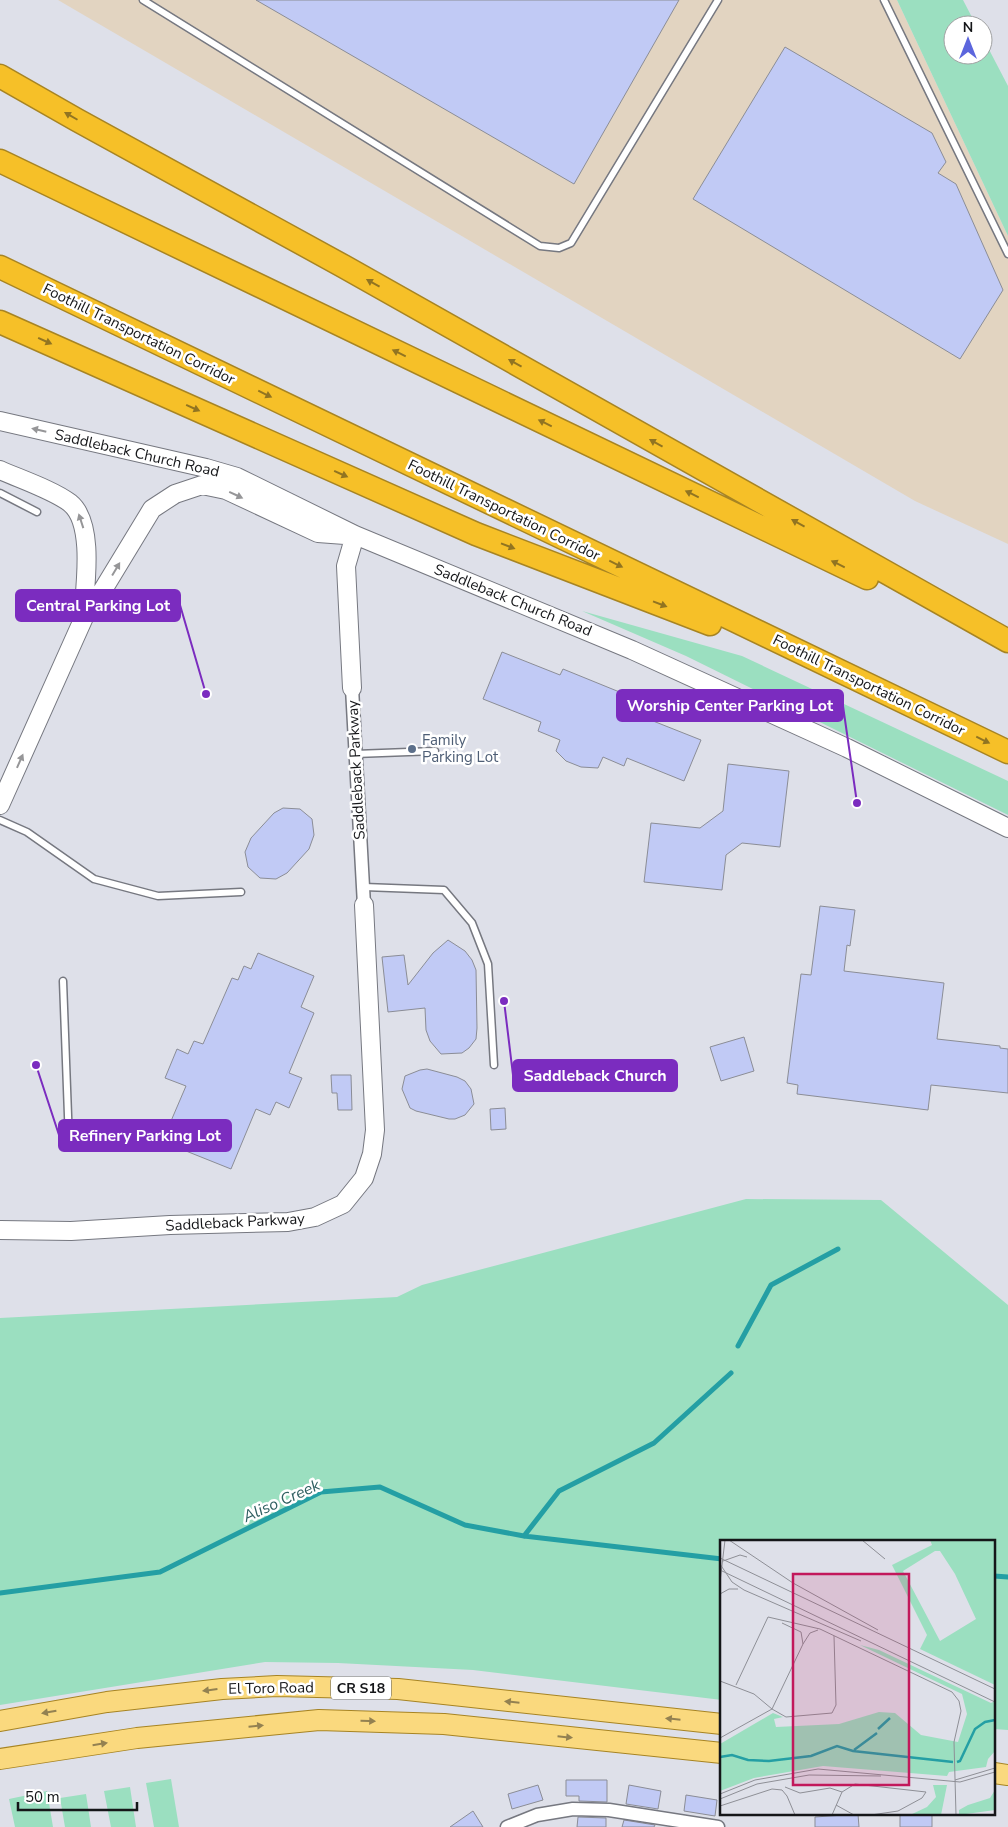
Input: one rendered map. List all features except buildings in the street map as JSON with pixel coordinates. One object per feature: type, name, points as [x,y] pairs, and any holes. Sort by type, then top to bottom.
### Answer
[{"type":"highway","points":[[0,76],[76,120],[343,266],[1008,642]]},
{"type":"highway","points":[[0,160],[1008,646]]},
{"type":"highway","name":"Foothill Transportation Corridor","points":[[0,267],[1008,752]]},
{"type":"highway","points":[[0,322],[476,534],[856,680]]},
{"type":"main road","name":"Saddleback Church Road","points":[[0,421],[206,468],[237,478],[355,535],[632,650],[847,748],[1008,828]]},
{"type":"main road","points":[[0,470],[71,504],[81,517],[86,547],[82,621]]},
{"type":"main road","points":[[0,805],[90,604],[102,593],[152,509],[176,494],[202,485],[226,490],[318,533],[355,535]]},
{"type":"main road","name":"Saddleback Parkway","points":[[352,688],[346,566],[355,535]]},
{"type":"main road","name":"Saddleback Parkway","points":[[0,1230],[71,1231],[170,1225],[288,1222],[315,1217],[343,1204],[364,1178],[372,1154],[375,1130],[364,905]]},
{"type":"main road","name":"El Toro Road","points":[[0,1721],[107,1702],[222,1689],[278,1686],[398,1689],[720,1724]]},
{"type":"main road","name":"CR S18","points":[[0,1759],[138,1738],[319,1720],[444,1724],[720,1753]]},
{"type":"street","name":"Saddleback Parkway","points":[[352,688],[354,754],[364,905]]},
{"type":"street","points":[[507,1827],[537,1816],[573,1809],[609,1810],[718,1827]]},
{"type":"lane","points":[[143,0],[540,246],[559,248],[571,243],[718,0]]},
{"type":"lane","points":[[884,0],[1008,254]]},
{"type":"lane","points":[[0,492],[38,512]]},
{"type":"lane","points":[[354,754],[435,750]]},
{"type":"lane","points":[[0,820],[27,832],[94,879],[158,896],[241,892]]},
{"type":"lane","points":[[364,887],[444,890],[472,923],[488,964],[494,1065]]},
{"type":"lane","points":[[63,981],[69,1142]]},
{"type":"shaded area","points":[[58,0],[897,0],[1008,236],[1008,544],[915,501]]},
{"type":"green space","points":[[897,0],[963,0],[971,15],[943,15],[943,65],[993,65],[993,57],[1008,86],[1008,236]]},
{"type":"green space","points":[[582,611],[742,656],[1008,781],[1008,815],[686,656]]},
{"type":"green space","points":[[746,1199],[881,1200],[1008,1305],[1008,1730],[996,1729],[996,1540],[720,1540],[720,1700],[473,1670],[338,1663],[265,1662],[0,1705],[0,1318],[397,1297],[422,1285]]},
{"type":"green space","points":[[171,1779],[179,1827],[154,1827],[146,1783]]},
{"type":"green space","points":[[130,1787],[136,1827],[111,1827],[104,1791]]},
{"type":"green space","points":[[47,1791],[53,1827],[15,1827],[9,1799]]},
{"type":"green space","points":[[86,1794],[91,1827],[65,1827],[60,1798]]},
{"type":"waterway","points":[[738,1346],[771,1285],[838,1249]]},
{"type":"waterway","points":[[524,1536],[559,1491],[654,1443],[731,1373]]},
{"type":"waterway","name":"Aliso Creek","points":[[0,1593],[160,1572],[321,1492],[380,1487],[465,1525],[524,1536],[720,1559]]},
{"type":"waterway","name":"Aliso Creek","points":[[996,1576],[1008,1577]]},
{"type":"place","name":"Central Parking Lot","points":[[206,694]]},
{"type":"place","name":"Family Parking Lot","points":[[412,749]]},
{"type":"place","name":"Worship Center Parking Lot","points":[[857,803]]},
{"type":"place","name":"Saddleback Church","points":[[504,1001]]},
{"type":"place","name":"Refinery Parking Lot","points":[[36,1065]]}]
